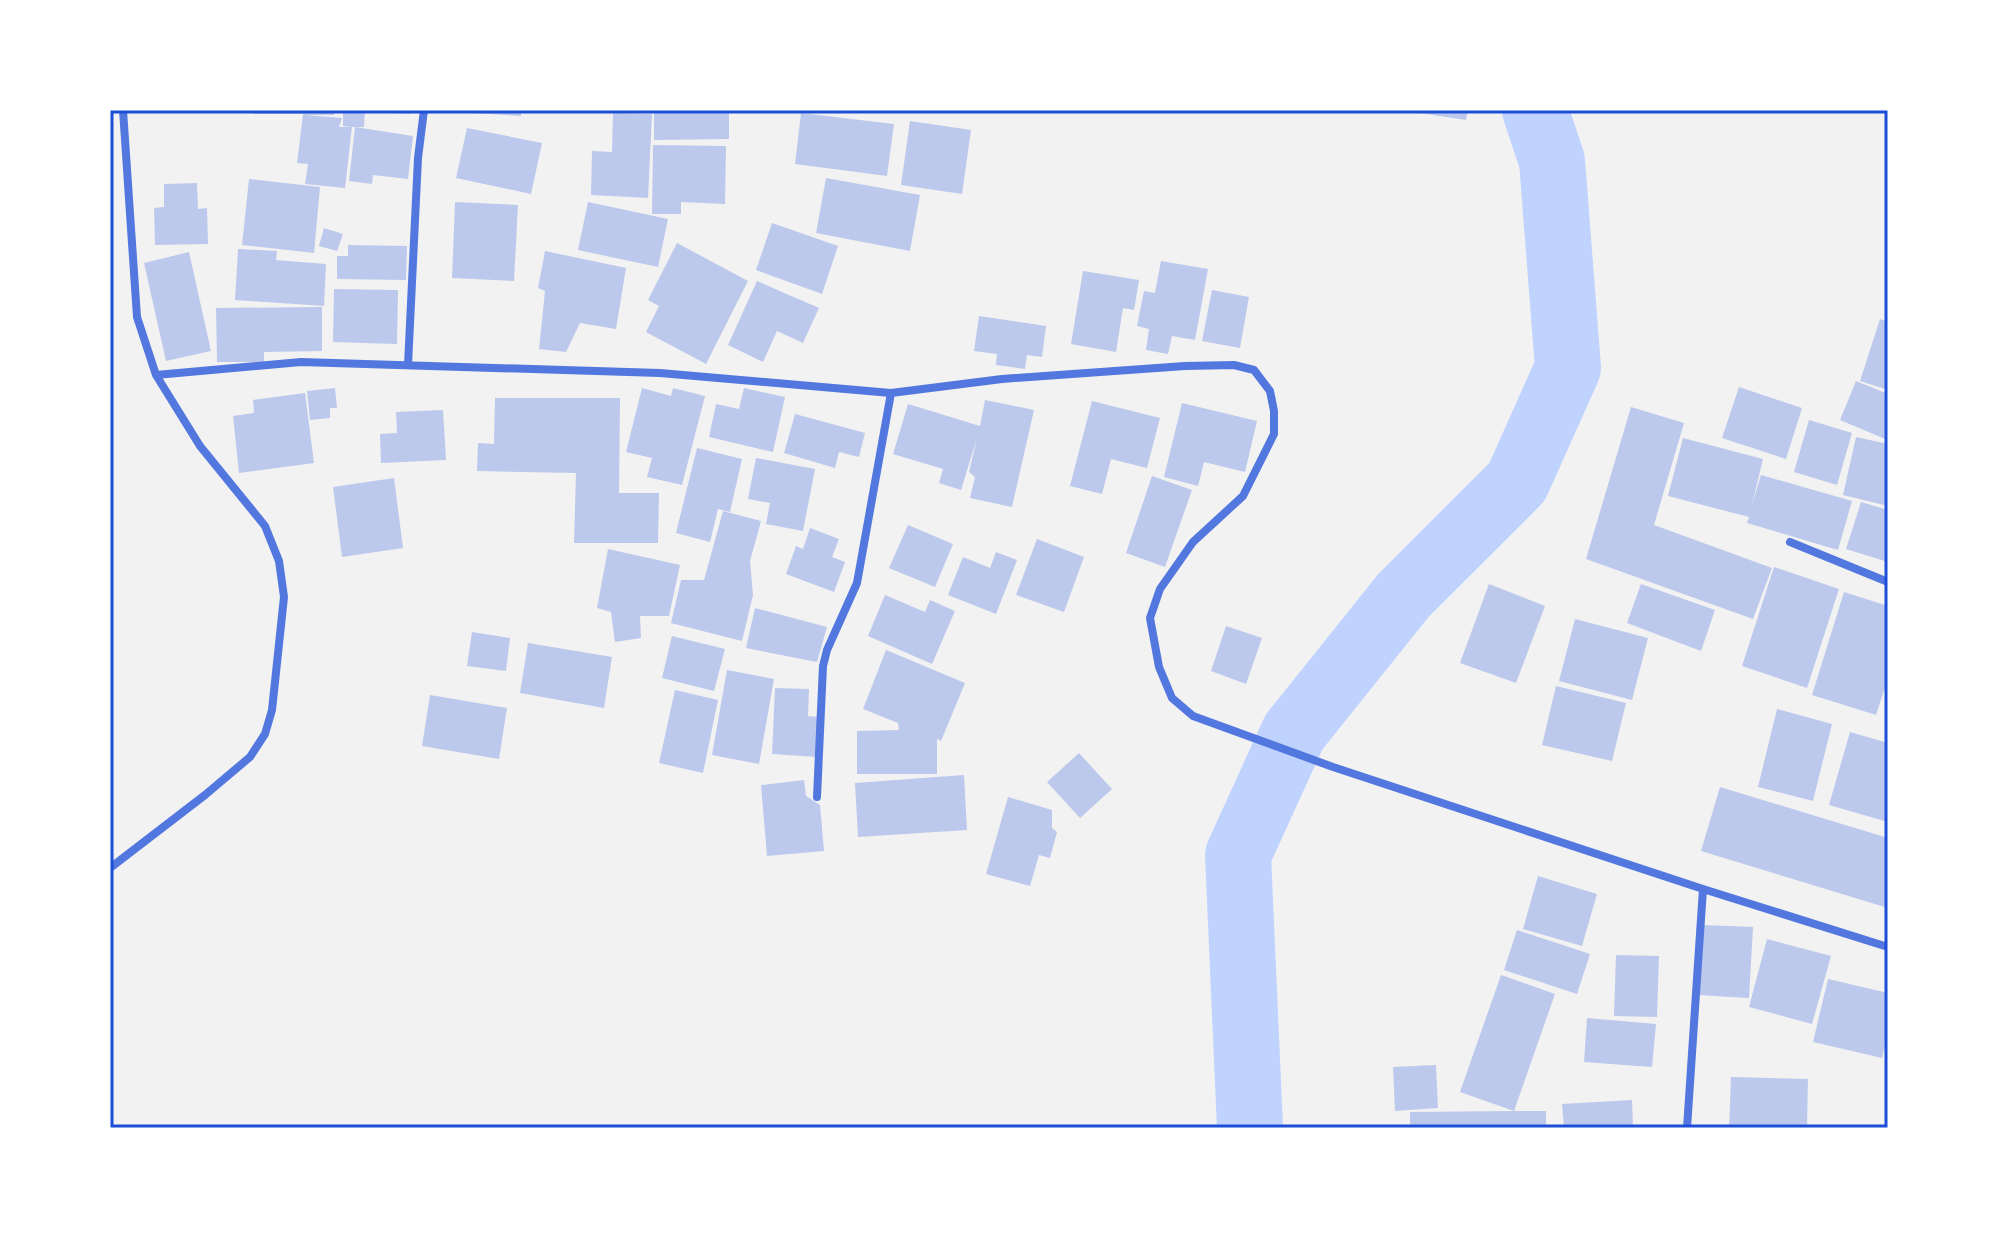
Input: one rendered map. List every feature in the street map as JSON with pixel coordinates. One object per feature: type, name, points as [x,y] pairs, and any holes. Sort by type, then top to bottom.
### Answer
[{"type":"street","points":[[110,868],[239,767],[250,757],[265,734],[272,710],[284,597],[279,561],[265,526],[200,446],[156,375],[137,317],[123,110]]},
{"type":"street","points":[[408,365],[418,158],[424,110]]},
{"type":"street","points":[[156,375],[301,362],[660,373],[891,393],[1002,379],[1185,366],[1234,365],[1254,370],[1270,391],[1274,434],[1243,496],[1193,542],[1160,589],[1150,618],[1159,667],[1172,698],[1193,716],[1333,767],[1888,947]]},
{"type":"street","points":[[817,797],[823,666],[857,583],[891,393]]},
{"type":"street","points":[[1790,542],[1888,582]]},
{"type":"street","points":[[1687,1128],[1703,889]]},
{"type":"building","points":[[254,110],[334,110],[334,115],[306,115],[342,118],[339,127],[352,127],[345,188],[305,184],[308,164],[297,163],[303,114],[254,114]]},
{"type":"building","points":[[343,110],[365,110],[364,127],[343,126]]},
{"type":"building","points":[[379,110],[411,110],[410,114]]},
{"type":"building","points":[[521,110],[521,116],[456,112]]},
{"type":"building","points":[[654,110],[729,110],[729,139],[654,140]]},
{"type":"building","points":[[1400,110],[1468,110],[1466,120]]},
{"type":"building","points":[[613,113],[652,114],[648,198],[591,195],[592,151],[612,152]]},
{"type":"building","points":[[801,113],[894,124],[887,176],[795,164]]},
{"type":"building","points":[[910,121],[971,130],[962,194],[901,185]]},
{"type":"building","points":[[355,127],[413,136],[408,179],[373,175],[372,184],[349,181]]},
{"type":"building","points":[[467,128],[542,143],[531,194],[456,178]]},
{"type":"building","points":[[653,145],[726,146],[725,204],[681,202],[681,214],[652,214]]},
{"type":"building","points":[[826,178],[920,195],[910,251],[816,233]]},
{"type":"building","points":[[249,179],[320,187],[314,253],[242,245]]},
{"type":"building","points":[[197,183],[198,209],[207,208],[208,244],[155,245],[154,208],[164,207],[164,184]]},
{"type":"building","points":[[455,202],[518,205],[514,281],[452,278]]},
{"type":"building","points":[[588,202],[668,219],[658,267],[578,250]]},
{"type":"building","points":[[772,223],[838,246],[822,294],[756,270]]},
{"type":"building","points":[[324,228],[343,234],[337,251],[319,246]]},
{"type":"building","points":[[677,243],[748,281],[706,364],[646,332],[659,306],[648,300]]},
{"type":"building","points":[[348,245],[407,246],[406,280],[337,279],[337,256],[348,256]]},
{"type":"building","points":[[238,249],[277,251],[276,260],[326,264],[324,306],[235,300]]},
{"type":"building","points":[[545,251],[626,268],[616,329],[580,323],[566,352],[539,349],[545,291],[538,288]]},
{"type":"building","points":[[189,252],[211,351],[166,361],[144,263]]},
{"type":"building","points":[[1161,261],[1208,269],[1195,340],[1172,336],[1168,354],[1146,350],[1149,329],[1137,326],[1144,291],[1155,293]]},
{"type":"building","points":[[1083,271],[1139,280],[1134,310],[1123,308],[1116,352],[1071,344]]},
{"type":"building","points":[[757,281],[819,308],[803,343],[777,331],[763,362],[728,345]]},
{"type":"building","points":[[334,289],[398,290],[397,344],[333,342]]},
{"type":"building","points":[[1212,290],[1249,297],[1240,348],[1202,341]]},
{"type":"building","points":[[322,307],[322,351],[264,352],[264,362],[217,362],[216,308]]},
{"type":"building","points":[[979,316],[1046,326],[1042,357],[1027,355],[1025,369],[996,365],[997,354],[974,351]]},
{"type":"building","points":[[1880,319],[1888,322],[1888,390],[1860,381]]},
{"type":"building","points":[[1856,381],[1888,394],[1888,433],[1885,439],[1840,420]]},
{"type":"building","points":[[1739,387],[1802,408],[1786,459],[1722,438]]},
{"type":"building","points":[[335,388],[337,408],[330,408],[330,418],[310,420],[307,391]]},
{"type":"building","points":[[642,388],[671,396],[673,388],[705,396],[682,485],[647,477],[652,458],[626,452]]},
{"type":"building","points":[[744,388],[785,397],[773,452],[709,437],[716,404],[739,409]]},
{"type":"building","points":[[305,393],[314,463],[239,473],[233,416],[254,413],[253,400]]},
{"type":"building","points":[[495,398],[620,398],[619,493],[659,493],[658,543],[574,543],[576,473],[477,471],[478,443],[494,444]]},
{"type":"building","points":[[985,400],[1034,410],[1012,507],[970,498],[975,477],[969,472],[977,438],[961,490],[939,483],[943,469],[893,454],[908,404],[980,426]]},
{"type":"building","points":[[1092,401],[1160,418],[1147,468],[1111,459],[1102,494],[1070,486]]},
{"type":"building","points":[[1182,403],[1257,421],[1245,472],[1204,462],[1198,486],[1164,477]]},
{"type":"building","points":[[1631,407],[1684,423],[1654,525],[1772,568],[1753,619],[1586,559]]},
{"type":"building","points":[[443,410],[446,460],[381,463],[380,434],[397,433],[396,412]]},
{"type":"building","points":[[795,414],[865,433],[859,457],[839,452],[835,468],[784,453]]},
{"type":"building","points":[[1809,420],[1852,433],[1837,485],[1794,472]]},
{"type":"building","points":[[1856,437],[1888,444],[1888,506],[1843,495]]},
{"type":"building","points":[[1683,438],[1763,459],[1752,505],[1761,475],[1852,501],[1838,550],[1747,523],[1749,517],[1668,496]]},
{"type":"building","points":[[697,448],[742,459],[730,512],[718,509],[710,542],[676,533]]},
{"type":"building","points":[[756,458],[815,469],[803,531],[766,524],[770,503],[748,499]]},
{"type":"building","points":[[1152,476],[1192,490],[1165,567],[1126,553]]},
{"type":"building","points":[[394,478],[403,548],[342,557],[333,487]]},
{"type":"building","points":[[1861,502],[1888,510],[1888,562],[1846,549]]},
{"type":"building","points":[[723,511],[761,521],[750,561],[753,595],[742,641],[671,623],[681,580],[704,580]]},
{"type":"building","points":[[908,525],[953,544],[935,587],[889,568]]},
{"type":"building","points":[[810,528],[839,539],[832,557],[845,562],[834,592],[786,574],[796,546],[803,549]]},
{"type":"building","points":[[1037,539],[1084,557],[1064,612],[1016,595]]},
{"type":"building","points":[[608,549],[680,565],[669,616],[640,616],[641,638],[615,642],[611,612],[597,608]]},
{"type":"building","points":[[996,552],[1017,560],[996,614],[948,595],[963,557],[990,568]]},
{"type":"building","points":[[1774,567],[1839,589],[1807,688],[1742,666]]},
{"type":"building","points":[[1489,584],[1545,606],[1516,683],[1460,663]]},
{"type":"building","points":[[1641,584],[1715,610],[1701,651],[1627,623]]},
{"type":"building","points":[[1844,592],[1888,606],[1888,678],[1876,715],[1812,695]]},
{"type":"building","points":[[885,595],[925,612],[930,600],[955,611],[932,664],[868,636]]},
{"type":"building","points":[[755,608],[827,627],[817,662],[746,648]]},
{"type":"building","points":[[1575,619],[1648,638],[1632,700],[1559,681]]},
{"type":"building","points":[[1226,626],[1262,638],[1246,684],[1211,671]]},
{"type":"building","points":[[472,632],[510,638],[506,671],[467,666]]},
{"type":"building","points":[[672,636],[725,649],[714,691],[662,678]]},
{"type":"building","points":[[528,643],[612,657],[604,708],[520,693]]},
{"type":"building","points":[[886,650],[965,683],[941,741],[937,739],[937,774],[857,774],[857,731],[899,730],[898,723],[863,709]]},
{"type":"building","points":[[727,670],[774,679],[759,764],[712,755]]},
{"type":"building","points":[[1556,686],[1626,703],[1612,761],[1542,745]]},
{"type":"building","points":[[775,688],[809,689],[808,716],[819,717],[817,757],[772,754]]},
{"type":"building","points":[[675,690],[718,700],[703,773],[659,763]]},
{"type":"building","points":[[430,695],[507,708],[499,759],[422,746]]},
{"type":"building","points":[[1777,709],[1832,724],[1813,801],[1758,787]]},
{"type":"building","points":[[1850,732],[1888,743],[1888,822],[1829,805]]},
{"type":"building","points":[[1079,753],[1112,789],[1080,818],[1047,782]]},
{"type":"building","points":[[964,775],[967,830],[858,837],[855,783]]},
{"type":"building","points":[[804,780],[806,796],[820,805],[824,851],[767,856],[761,785]]},
{"type":"building","points":[[1720,787],[1888,838],[1888,908],[1701,851]]},
{"type":"building","points":[[1008,797],[1052,810],[1052,828],[1057,832],[1050,858],[1039,855],[1030,886],[986,874]]},
{"type":"building","points":[[1538,876],[1597,894],[1582,946],[1523,929]]},
{"type":"building","points":[[1702,925],[1753,927],[1749,998],[1697,995]]},
{"type":"building","points":[[1517,930],[1590,954],[1577,994],[1504,970]]},
{"type":"building","points":[[1767,939],[1831,956],[1812,1024],[1749,1007]]},
{"type":"building","points":[[1616,955],[1659,956],[1657,1017],[1614,1016]]},
{"type":"building","points":[[1501,975],[1555,994],[1514,1111],[1460,1092]]},
{"type":"building","points":[[1828,979],[1888,993],[1888,1031],[1882,1058],[1813,1042]]},
{"type":"building","points":[[1587,1018],[1656,1024],[1652,1067],[1584,1062]]},
{"type":"building","points":[[1436,1065],[1438,1108],[1395,1111],[1393,1067]]},
{"type":"building","points":[[1731,1077],[1808,1079],[1807,1128],[1729,1128]]},
{"type":"building","points":[[1632,1100],[1633,1128],[1564,1128],[1562,1104]]},
{"type":"building","points":[[1546,1111],[1546,1128],[1410,1128],[1410,1112]]},
{"type":"waterway","points":[[1250,1128],[1238,855],[1294,732],[1403,596],[1517,482],[1568,368],[1552,161],[1535,110]]}]
